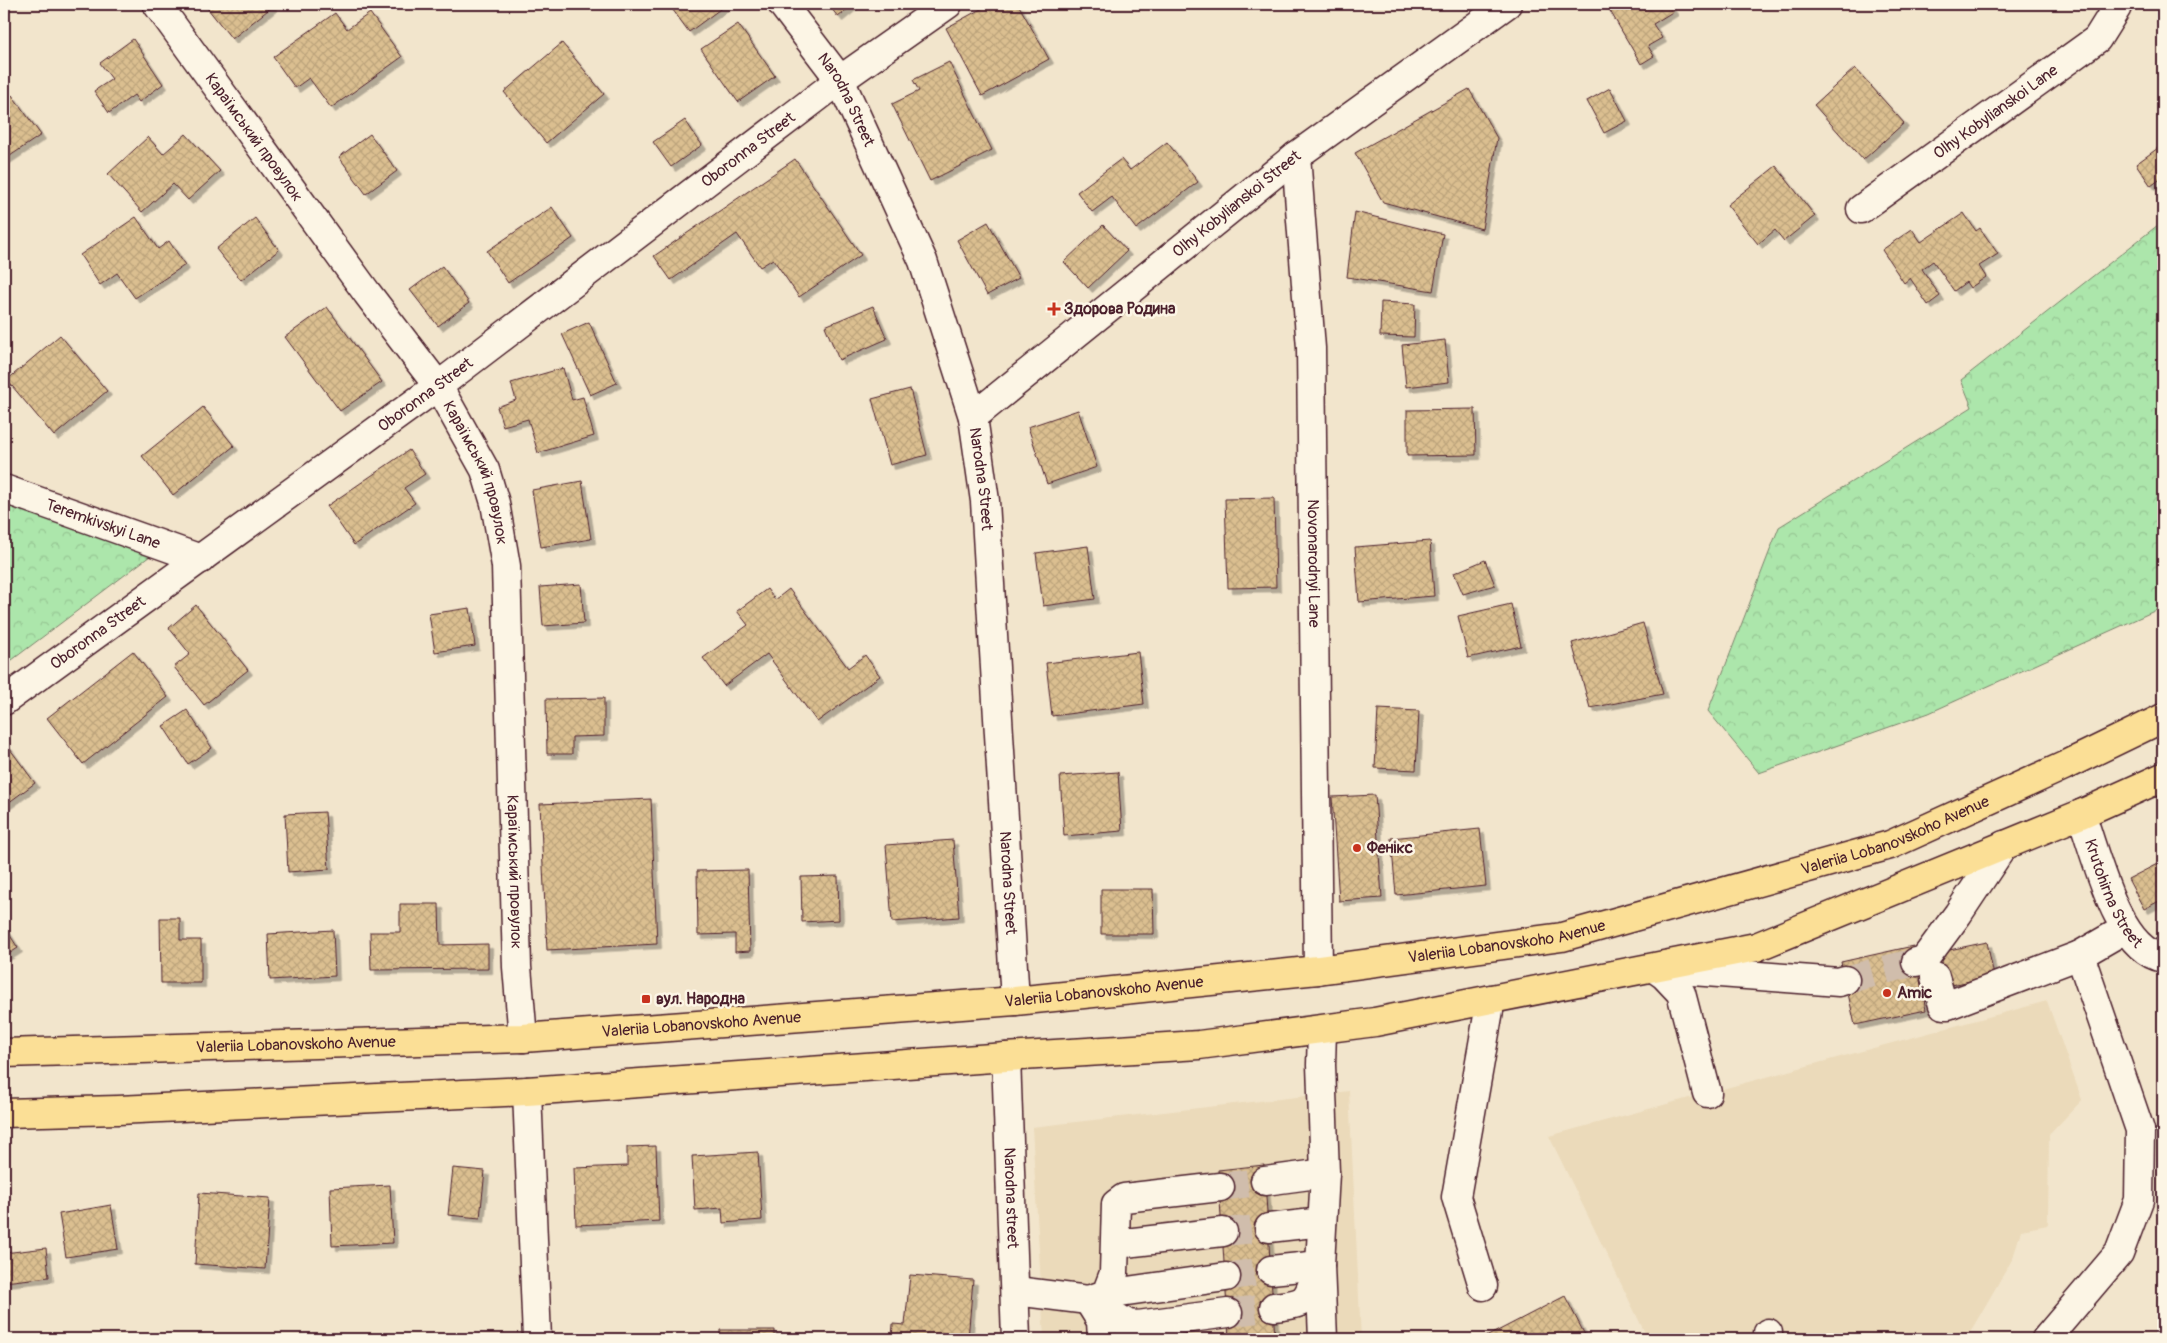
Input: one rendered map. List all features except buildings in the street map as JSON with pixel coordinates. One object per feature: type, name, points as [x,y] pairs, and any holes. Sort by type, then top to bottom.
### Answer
[{"type":"main road","name":"Valeriia Lobanovskoho Avenue","points":[[4,1053],[523,1038],[1015,1000],[1318,970],[1562,937],[1890,845],[2064,766],[2163,718]]},
{"type":"main road","points":[[4,1113],[118,1110],[527,1091],[1199,1045],[1322,1030],[1756,947],[2081,814],[2163,777]]},
{"type":"street","name":"Караїмський провулок","points":[[157,4],[367,293],[438,386],[485,470],[495,503],[506,566],[517,967],[523,1038]]},
{"type":"street","name":"Narodna Street","points":[[782,4],[840,80],[923,260],[974,417],[985,501],[1015,1000]]},
{"type":"street","name":"Oboronna Street","points":[[4,701],[438,386],[840,80],[948,4]]},
{"type":"street","name":"Olhy Kobylianskoi Street","points":[[974,417],[1296,156],[1508,4]]},
{"type":"street","name":"Olhy Kobylianskoi Lane","points":[[1861,209],[2097,38],[2117,8],[2117,4]]},
{"type":"street","name":"Novonarodnyi Lane","points":[[1296,156],[1310,348],[1318,970]]},
{"type":"street","name":"Teremkivskyi Lane","points":[[4,489],[201,559]]},
{"type":"street","name":"Krutohirna Street","points":[[2081,814],[2111,903],[2140,948],[2163,958]]},
{"type":"street","points":[[2004,845],[1958,914],[1927,966],[1943,1005],[1948,1005],[2080,955],[2126,929]]},
{"type":"street","points":[[2046,1339],[2119,1254],[2139,1200],[2140,1130],[2080,955]]},
{"type":"street","points":[[1654,968],[1839,982],[1845,980]]},
{"type":"street","points":[[1654,968],[1664,975],[1681,993],[1708,1093]]},
{"type":"street","points":[[1483,1286],[1456,1197],[1491,999]]},
{"type":"street","points":[[1322,1030],[1321,1065],[1325,1173],[1320,1265],[1323,1339]]},
{"type":"street","name":"Narodna street","points":[[1006,1057],[1016,1291],[1016,1339]]},
{"type":"street","points":[[527,1091],[537,1339]]},
{"type":"street","points":[[1266,1181],[1325,1173]]},
{"type":"street","points":[[1102,1339],[1097,1297],[1114,1273],[1116,1204],[1124,1198],[1220,1187]]},
{"type":"street","points":[[1269,1228],[1322,1222]]},
{"type":"street","points":[[1116,1244],[1224,1232]]},
{"type":"street","points":[[1271,1270],[1320,1265]]},
{"type":"street","points":[[1274,1307],[1299,1304],[1308,1296],[1320,1265]]},
{"type":"street","points":[[1016,1291],[1097,1297],[1226,1276]]},
{"type":"street","points":[[1097,1297],[1128,1324],[1138,1325],[1228,1313]]},
{"type":"shaded area","points":[[2047,1001],[2082,1100],[2049,1135],[2048,1225],[2021,1230],[2013,1258],[1966,1339],[1648,1339],[1549,1136]]},
{"type":"shaded area","points":[[1349,1091],[1361,1339],[1044,1339],[1032,1127]]},
{"type":"green space","points":[[2163,221],[2163,607],[1929,713],[1759,773],[1708,711],[1779,527],[1972,407],[1961,380]]},
{"type":"green space","points":[[4,491],[150,556],[4,666]]},
{"type":"tunnel","points":[[1845,980],[1916,962]]},
{"type":"tunnel","points":[[1220,1187],[1265,1181]]},
{"type":"tunnel","points":[[1223,1232],[1269,1228]]},
{"type":"tunnel","points":[[1226,1277],[1271,1270]]},
{"type":"tunnel","points":[[1228,1313],[1274,1307]]},
{"type":"place","name":"Здорова Родина","points":[[1054,309]]},
{"type":"place","name":"Фенікс","points":[[1357,848]]},
{"type":"place","name":"Amic","points":[[1887,993]]},
{"type":"place","name":"вул. Народна","points":[[646,999]]}]
